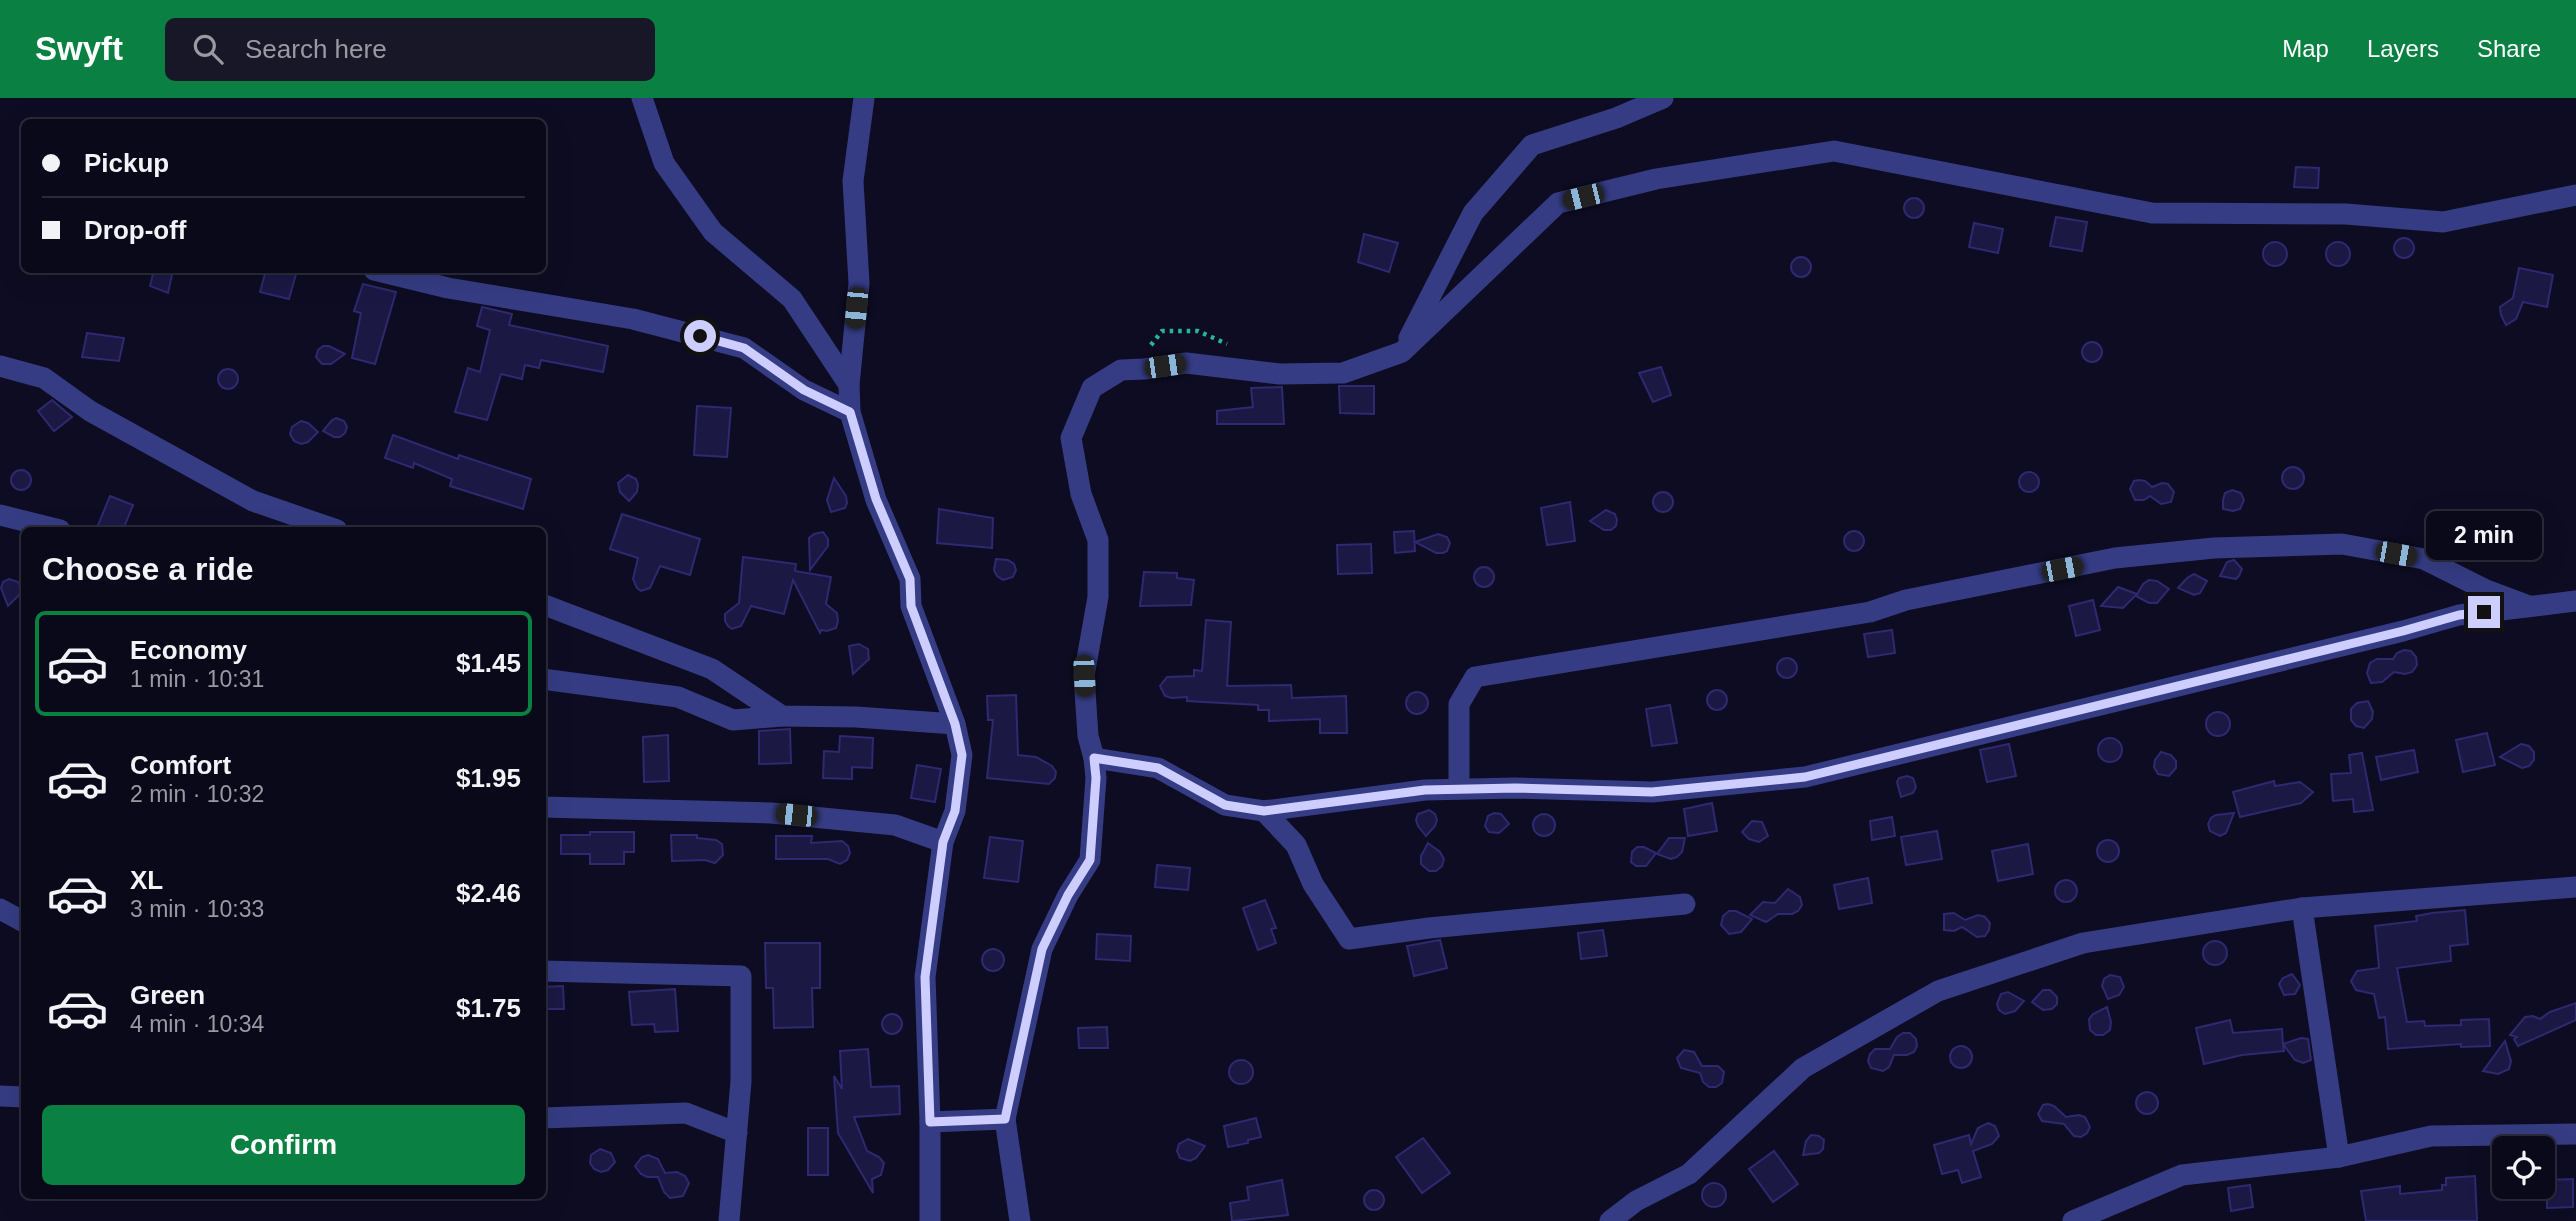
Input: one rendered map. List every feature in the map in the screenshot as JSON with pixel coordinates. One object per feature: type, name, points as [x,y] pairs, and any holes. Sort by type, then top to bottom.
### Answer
[{"type":"street","points":[[642,98],[664,163],[713,232],[792,299],[849,384]]},
{"type":"street","points":[[864,98],[853,181],[859,283],[849,384],[850,412],[876,499],[910,579],[911,606],[955,724],[962,755],[955,811],[943,842],[925,977],[930,1221]]},
{"type":"street","points":[[1402,352],[1473,213],[1532,145],[1616,118],[1662,98]]},
{"type":"street","points":[[1020,1221],[1005,1119],[1042,949],[1068,895],[1090,860],[1096,778],[1088,736],[1084,676],[1098,597],[1098,540],[1081,494],[1071,438],[1092,388],[1121,370],[1186,363],[1280,374],[1343,373],[1402,352],[1558,203],[1656,179],[1834,151],[2152,213],[2346,214],[2443,222],[2576,195]]},
{"type":"street","points":[[386,273],[448,288],[633,319],[744,348],[804,390],[850,412]]},
{"type":"street","points":[[0,366],[44,378],[90,411],[253,501],[328,527]]},
{"type":"street","points":[[0,515],[48,527]]},
{"type":"street","points":[[1459,789],[1459,704],[1475,677],[1870,612],[1906,600],[2115,558],[2214,548],[2342,544],[2424,559],[2484,589],[2534,608]]},
{"type":"street","points":[[1094,758],[1158,768],[1225,805],[1264,811],[1425,790],[1515,788],[1652,792],[1805,777],[2390,635],[2459,615],[2576,601]]},
{"type":"street","points":[[546,606],[712,669],[782,716]]},
{"type":"street","points":[[546,680],[678,697],[733,720],[782,716],[856,717],[955,724]]},
{"type":"street","points":[[546,807],[771,813],[895,825],[943,842]]},
{"type":"street","points":[[1264,811],[1296,845],[1313,884],[1349,939],[1429,928],[1685,904]]},
{"type":"street","points":[[1610,1221],[1636,1201],[1689,1174],[1803,1068],[1938,991],[2083,943],[2302,908],[2576,887]]},
{"type":"street","points":[[2302,908],[2339,1157]]},
{"type":"street","points":[[0,909],[21,920]]},
{"type":"street","points":[[546,971],[741,976],[741,1082],[729,1221]]},
{"type":"street","points":[[0,1096],[21,1097]]},
{"type":"street","points":[[546,1118],[686,1113],[737,1133]]},
{"type":"street","points":[[930,1122],[1005,1119]]},
{"type":"street","points":[[2073,1221],[2182,1175],[2339,1157],[2431,1136],[2576,1134]]},
{"type":"building","points":[[2296,167],[2319,168],[2318,188],[2294,187]]},
{"type":"building","points":[[1914,198],[1921,201],[1924,208],[1921,215],[1914,218],[1907,215],[1904,208],[1907,201]]},
{"type":"building","points":[[2056,217],[2087,222],[2082,251],[2050,246]]},
{"type":"building","points":[[1974,223],[2003,229],[1998,253],[1969,247]]},
{"type":"building","points":[[1364,234],[1398,243],[1389,272],[1358,262]]},
{"type":"building","points":[[2404,238],[2411,241],[2414,248],[2411,255],[2404,258],[2397,255],[2394,248],[2397,241]]},
{"type":"building","points":[[2275,242],[2286,249],[2287,254],[2280,265],[2275,266],[2264,259],[2263,254],[2270,243]]},
{"type":"building","points":[[2338,242],[2346,246],[2350,254],[2346,262],[2338,266],[2330,262],[2326,254],[2330,246]]},
{"type":"building","points":[[1801,257],[1808,260],[1811,267],[1808,274],[1801,277],[1794,274],[1791,267],[1794,260]]},
{"type":"building","points":[[2519,268],[2553,275],[2547,307],[2523,302],[2516,319],[2506,325],[2500,307],[2513,298]]},
{"type":"building","points":[[153,273],[172,273],[168,293],[150,286]]},
{"type":"building","points":[[265,273],[296,274],[289,299],[260,292]]},
{"type":"building","points":[[363,284],[396,292],[375,364],[352,358],[361,313],[354,311]]},
{"type":"building","points":[[482,307],[512,314],[509,325],[608,346],[603,372],[541,360],[539,368],[525,365],[522,379],[501,374],[487,420],[455,412],[468,368],[480,372],[490,330],[477,326]]},
{"type":"building","points":[[87,333],[124,338],[119,361],[82,357]]},
{"type":"building","points":[[2092,342],[2099,345],[2102,352],[2099,359],[2092,362],[2085,359],[2082,352],[2085,345]]},
{"type":"building","points":[[323,346],[345,354],[331,364],[322,364],[316,357]]},
{"type":"building","points":[[1661,367],[1671,395],[1653,402],[1639,373]]},
{"type":"building","points":[[228,369],[235,372],[238,379],[235,386],[228,389],[221,386],[218,379],[221,372]]},
{"type":"building","points":[[1339,386],[1374,386],[1374,414],[1340,413]]},
{"type":"building","points":[[1282,387],[1284,424],[1217,424],[1217,411],[1253,407],[1251,388]]},
{"type":"building","points":[[52,400],[72,417],[54,431],[38,411]]},
{"type":"building","points":[[697,406],[731,408],[727,457],[694,455]]},
{"type":"building","points":[[336,418],[344,421],[347,427],[340,437],[323,431]]},
{"type":"building","points":[[301,421],[308,423],[318,432],[308,442],[301,444],[294,441],[290,434],[292,427]]},
{"type":"building","points":[[393,435],[458,459],[459,455],[531,479],[523,509],[450,486],[452,479],[414,463],[413,468],[385,458]]},
{"type":"building","points":[[2293,467],[2301,470],[2304,478],[2301,486],[2293,489],[2285,486],[2282,478],[2285,470]]},
{"type":"building","points":[[21,470],[28,473],[31,480],[28,487],[21,490],[14,487],[11,480],[14,473]]},
{"type":"building","points":[[2029,472],[2036,475],[2039,482],[2036,489],[2029,492],[2022,489],[2019,482],[2022,475]]},
{"type":"building","points":[[628,475],[636,479],[638,485],[637,492],[629,501],[620,492],[618,483]]},
{"type":"building","points":[[834,478],[846,496],[847,503],[845,508],[831,512],[827,500]]},
{"type":"building","points":[[2139,480],[2152,487],[2168,484],[2174,492],[2171,502],[2161,504],[2150,496],[2144,500],[2135,500],[2130,489],[2134,481]]},
{"type":"building","points":[[2232,490],[2241,493],[2244,500],[2240,509],[2223,509],[2225,493]]},
{"type":"building","points":[[1663,492],[1670,495],[1673,502],[1670,509],[1663,512],[1656,509],[1653,502],[1656,495]]},
{"type":"building","points":[[110,496],[133,505],[124,527],[97,527]]},
{"type":"building","points":[[1570,502],[1575,541],[1547,545],[1541,508]]},
{"type":"building","points":[[939,509],[993,518],[992,548],[937,543]]},
{"type":"building","points":[[1606,510],[1615,514],[1617,520],[1616,526],[1611,530],[1604,530],[1590,521]]},
{"type":"building","points":[[622,514],[700,539],[690,575],[660,566],[650,588],[641,591],[637,588],[633,579],[638,558],[610,549]]},
{"type":"building","points":[[1414,531],[1415,551],[1395,553],[1394,532]]},
{"type":"building","points":[[1854,531],[1861,534],[1864,541],[1861,548],[1854,551],[1847,548],[1844,541],[1847,534]]},
{"type":"building","points":[[823,532],[828,539],[828,546],[810,570],[809,538]]},
{"type":"building","points":[[1438,534],[1447,537],[1450,543],[1447,551],[1443,553],[1436,553],[1415,542]]},
{"type":"building","points":[[1371,544],[1372,573],[1338,574],[1337,545]]},
{"type":"building","points":[[743,557],[796,564],[795,571],[831,577],[826,604],[837,613],[836,628],[821,630],[820,633],[793,580],[784,614],[751,606],[741,626],[732,629],[728,626],[725,614],[739,603]]},
{"type":"building","points":[[996,559],[1008,560],[1014,564],[1016,570],[1013,577],[1003,580],[997,576],[994,570]]},
{"type":"building","points":[[2234,560],[2242,569],[2239,576],[2236,579],[2220,576],[2227,562]]},
{"type":"building","points":[[1484,567],[1491,570],[1494,577],[1491,584],[1484,587],[1477,584],[1474,577],[1477,570]]},
{"type":"building","points":[[1144,572],[1177,573],[1177,578],[1194,580],[1191,605],[1140,606]]},
{"type":"building","points":[[2194,574],[2207,581],[2200,593],[2194,595],[2178,588],[2187,578]]},
{"type":"building","points":[[9,579],[18,582],[21,588],[19,595],[8,606],[1,588],[3,582]]},
{"type":"building","points":[[2149,580],[2157,581],[2169,589],[2157,603],[2149,603],[2136,596],[2143,584]]},
{"type":"building","points":[[2118,587],[2137,594],[2123,608],[2101,606]]},
{"type":"building","points":[[2093,600],[2100,630],[2076,636],[2069,606]]},
{"type":"building","points":[[1206,620],[1231,622],[1227,686],[1291,685],[1292,698],[1346,696],[1347,733],[1320,733],[1320,719],[1269,721],[1269,710],[1258,710],[1258,705],[1187,701],[1187,697],[1165,696],[1160,686],[1167,677],[1194,676],[1194,670],[1202,671]]},
{"type":"building","points":[[1892,630],[1895,653],[1868,657],[1864,634]]},
{"type":"building","points":[[859,644],[868,649],[869,659],[853,674],[849,646]]},
{"type":"building","points":[[2411,651],[2416,657],[2417,665],[2412,672],[2394,672],[2382,682],[2371,683],[2367,673],[2370,663],[2377,659],[2393,659],[2397,653]]},
{"type":"building","points":[[1787,658],[1794,661],[1797,668],[1794,675],[1787,678],[1780,675],[1777,668],[1780,661]]},
{"type":"building","points":[[1717,690],[1724,693],[1727,700],[1724,707],[1717,710],[1710,707],[1707,700],[1710,693]]},
{"type":"building","points":[[1417,692],[1425,695],[1428,703],[1425,711],[1417,714],[1409,711],[1406,703],[1409,695]]},
{"type":"building","points":[[1016,695],[1018,755],[1036,757],[1052,766],[1056,772],[1055,778],[1049,784],[987,778],[993,720],[988,720],[987,696]]},
{"type":"building","points":[[2368,701],[2373,712],[2372,719],[2364,728],[2356,726],[2351,720],[2351,709],[2357,703]]},
{"type":"building","points":[[1670,705],[1677,743],[1652,746],[1646,709]]},
{"type":"building","points":[[2218,712],[2227,715],[2230,724],[2227,733],[2218,736],[2209,733],[2206,724],[2209,715]]},
{"type":"building","points":[[790,729],[791,763],[759,764],[759,731]]},
{"type":"building","points":[[2487,733],[2495,765],[2463,772],[2456,740]]},
{"type":"building","points":[[668,735],[669,781],[644,782],[643,737]]},
{"type":"building","points":[[840,736],[873,738],[872,768],[852,767],[852,779],[823,778],[824,751],[839,752]]},
{"type":"building","points":[[2110,738],[2118,742],[2122,750],[2118,758],[2110,762],[2102,758],[2098,750],[2102,742]]},
{"type":"building","points":[[2009,744],[2016,776],[1987,782],[1980,750]]},
{"type":"building","points":[[2521,744],[2529,746],[2534,752],[2534,760],[2529,766],[2522,768],[2500,757]]},
{"type":"building","points":[[2414,750],[2418,772],[2381,780],[2376,757]]},
{"type":"building","points":[[2161,752],[2171,755],[2176,761],[2176,768],[2169,776],[2158,774],[2154,767]]},
{"type":"building","points":[[2362,753],[2373,810],[2354,812],[2353,799],[2333,801],[2331,774],[2351,773],[2349,755]]},
{"type":"building","points":[[917,765],[941,769],[935,802],[911,798]]},
{"type":"building","points":[[1899,778],[1913,778],[1916,787],[1913,793],[1901,797],[1897,782]]},
{"type":"building","points":[[2274,781],[2275,786],[2300,782],[2313,792],[2301,803],[2240,817],[2233,792]]},
{"type":"building","points":[[1712,803],[1717,831],[1688,836],[1684,809]]},
{"type":"building","points":[[1429,810],[1435,814],[1437,820],[1426,836],[1416,820],[1418,814]]},
{"type":"building","points":[[2234,813],[2226,833],[2220,836],[2210,831],[2208,824],[2211,818]]},
{"type":"building","points":[[1501,814],[1509,824],[1499,833],[1489,832],[1485,826],[1488,816]]},
{"type":"building","points":[[1544,814],[1552,817],[1555,825],[1552,833],[1544,836],[1536,833],[1533,825],[1536,817]]},
{"type":"building","points":[[1892,817],[1895,836],[1872,840],[1870,821]]},
{"type":"building","points":[[1752,821],[1762,822],[1768,836],[1759,842],[1749,839],[1742,832]]},
{"type":"building","points":[[1937,831],[1942,859],[1906,865],[1901,837]]},
{"type":"building","points":[[590,832],[634,832],[634,852],[624,852],[624,864],[590,864],[590,854],[561,854],[561,835],[590,835]]},
{"type":"building","points":[[671,835],[697,835],[697,838],[716,840],[722,844],[723,855],[715,863],[705,860],[672,861]]},
{"type":"building","points":[[776,836],[812,836],[811,843],[842,841],[848,846],[850,853],[847,860],[840,864],[828,859],[776,859]]},
{"type":"building","points":[[990,837],[1023,841],[1018,882],[984,878]]},
{"type":"building","points":[[1669,838],[1685,838],[1682,852],[1671,859],[1657,854]]},
{"type":"building","points":[[2108,840],[2116,843],[2119,851],[2116,859],[2108,862],[2100,859],[2097,851],[2100,843]]},
{"type":"building","points":[[1428,843],[1440,852],[1444,859],[1442,866],[1436,871],[1429,871],[1421,864],[1421,856]]},
{"type":"building","points":[[2028,844],[2033,874],[1998,881],[1992,851]]},
{"type":"building","points":[[1637,847],[1644,847],[1656,853],[1646,866],[1636,866],[1631,862],[1632,852]]},
{"type":"building","points":[[1157,865],[1190,868],[1188,890],[1155,887]]},
{"type":"building","points":[[1868,878],[1872,903],[1839,909],[1834,885]]},
{"type":"building","points":[[2066,880],[2074,883],[2077,891],[2074,899],[2066,902],[2058,899],[2055,891],[2058,883]]},
{"type":"building","points":[[1788,889],[1800,897],[1802,905],[1798,911],[1778,914],[1766,922],[1750,915],[1763,902],[1775,903]]},
{"type":"building","points":[[1265,900],[1276,928],[1271,929],[1276,943],[1258,950],[1243,908]]},
{"type":"building","points":[[2465,910],[2468,944],[2450,946],[2451,961],[2397,968],[2407,1022],[2424,1021],[2425,1026],[2461,1025],[2461,1020],[2489,1019],[2490,1046],[2461,1047],[2461,1044],[2388,1049],[2385,1017],[2379,1018],[2374,994],[2356,990],[2351,981],[2357,971],[2379,968],[2375,926],[2417,921],[2416,916],[2432,913]]},
{"type":"building","points":[[1729,911],[1736,911],[1752,919],[1741,932],[1729,934],[1721,925],[1723,916]]},
{"type":"building","points":[[1954,913],[1965,920],[1978,915],[1985,917],[1990,923],[1989,930],[1985,936],[1977,937],[1962,927],[1954,931],[1944,930],[1944,914]]},
{"type":"building","points":[[1603,930],[1607,956],[1581,959],[1578,933]]},
{"type":"building","points":[[1097,934],[1131,936],[1130,961],[1096,959]]},
{"type":"building","points":[[1440,940],[1447,968],[1414,976],[1407,946]]},
{"type":"building","points":[[2215,941],[2223,945],[2227,953],[2223,961],[2215,965],[2207,961],[2203,953],[2207,945]]},
{"type":"building","points":[[765,943],[820,943],[820,988],[812,988],[813,1027],[774,1028],[773,988],[766,988]]},
{"type":"building","points":[[993,949],[1001,952],[1004,960],[1001,968],[993,971],[985,968],[982,960],[985,952]]},
{"type":"building","points":[[2292,974],[2300,985],[2295,994],[2284,995],[2279,984],[2283,978]]},
{"type":"building","points":[[2110,975],[2120,977],[2124,987],[2119,995],[2108,999],[2102,986],[2104,979]]},
{"type":"building","points":[[563,986],[564,1009],[546,1009],[546,987]]},
{"type":"building","points":[[675,989],[678,1031],[655,1032],[654,1024],[632,1025],[629,992]]},
{"type":"building","points":[[2043,990],[2050,990],[2057,997],[2057,1004],[2052,1009],[2043,1010],[2032,1002]]},
{"type":"building","points":[[2008,992],[2024,1001],[2015,1011],[2005,1014],[1999,1010],[1997,1004],[2001,994]]},
{"type":"building","points":[[2576,1003],[2576,1020],[2518,1046],[2514,1039],[2517,1037],[2510,1035],[2525,1017],[2540,1019],[2550,1012]]},
{"type":"building","points":[[2107,1007],[2110,1030],[2103,1035],[2096,1035],[2090,1030],[2089,1019]]},
{"type":"building","points":[[892,1014],[899,1017],[902,1024],[899,1031],[892,1034],[885,1031],[882,1024],[885,1017]]},
{"type":"building","points":[[2230,1020],[2233,1033],[2282,1029],[2284,1051],[2242,1055],[2204,1064],[2196,1028]]},
{"type":"building","points":[[1107,1027],[1108,1048],[1079,1048],[1078,1028]]},
{"type":"building","points":[[1910,1033],[1916,1039],[1914,1052],[1894,1055],[1889,1067],[1883,1071],[1871,1068],[1868,1061],[1870,1054],[1875,1049],[1890,1049],[1897,1037]]},
{"type":"building","points":[[2301,1038],[2308,1039],[2311,1060],[2303,1063],[2295,1060],[2283,1044]]},
{"type":"building","points":[[2505,1041],[2511,1061],[2509,1069],[2498,1074],[2483,1071]]},
{"type":"building","points":[[1961,1046],[1969,1049],[1972,1057],[1969,1065],[1961,1068],[1953,1065],[1950,1057],[1953,1049]]},
{"type":"building","points":[[868,1049],[871,1087],[899,1086],[900,1114],[854,1117],[867,1151],[884,1163],[881,1175],[872,1179],[873,1193],[838,1133],[834,1076],[842,1089],[840,1051]]},
{"type":"building","points":[[1684,1050],[1694,1052],[1702,1066],[1718,1066],[1724,1072],[1722,1083],[1709,1087],[1703,1082],[1700,1073],[1681,1068],[1677,1058]]},
{"type":"building","points":[[1241,1060],[1252,1067],[1253,1072],[1246,1083],[1241,1084],[1230,1077],[1229,1072],[1236,1061]]},
{"type":"building","points":[[2147,1092],[2155,1095],[2158,1103],[2155,1111],[2147,1114],[2139,1111],[2136,1103],[2139,1095]]},
{"type":"building","points":[[2048,1104],[2066,1117],[2085,1117],[2090,1127],[2087,1133],[2081,1137],[2074,1136],[2064,1124],[2042,1121],[2038,1114],[2043,1105]]},
{"type":"building","points":[[1256,1118],[1261,1137],[1228,1147],[1224,1126]]},
{"type":"building","points":[[1988,1123],[1995,1126],[1999,1136],[1992,1144],[1973,1151],[1981,1177],[1962,1183],[1958,1170],[1942,1174],[1934,1145],[1969,1135],[1971,1144],[1978,1128]]},
{"type":"building","points":[[808,1128],[828,1128],[828,1175],[808,1175]]},
{"type":"building","points":[[1811,1135],[1824,1140],[1823,1149],[1819,1153],[1803,1155],[1806,1141]]},
{"type":"building","points":[[1423,1138],[1450,1173],[1422,1193],[1396,1157]]},
{"type":"building","points":[[1188,1139],[1205,1146],[1196,1158],[1190,1161],[1180,1158],[1177,1151],[1179,1144]]},
{"type":"building","points":[[600,1149],[611,1153],[615,1162],[608,1170],[601,1172],[594,1169],[590,1163],[591,1155]]},
{"type":"building","points":[[1774,1151],[1798,1184],[1773,1202],[1749,1169]]},
{"type":"building","points":[[648,1155],[658,1159],[665,1173],[677,1172],[685,1176],[689,1183],[683,1196],[670,1198],[664,1192],[658,1177],[641,1174],[635,1166],[642,1157]]},
{"type":"building","points":[[2475,1176],[2477,1221],[2366,1221],[2361,1191],[2400,1186],[2400,1194],[2442,1190],[2442,1185],[2446,1185],[2446,1178]]},
{"type":"building","points":[[2573,1179],[2573,1207],[2547,1208],[2547,1199],[2555,1199],[2555,1180]]},
{"type":"building","points":[[1282,1180],[1288,1215],[1232,1221],[1230,1203],[1249,1200],[1247,1187]]},
{"type":"building","points":[[1714,1183],[1722,1187],[1726,1195],[1722,1203],[1714,1207],[1706,1203],[1702,1195],[1706,1187]]},
{"type":"building","points":[[2250,1185],[2253,1207],[2231,1211],[2228,1188]]},
{"type":"building","points":[[1374,1190],[1381,1193],[1384,1200],[1381,1207],[1374,1210],[1367,1207],[1364,1200],[1367,1193]]},
{"type":"route","points":[[700,336],[744,348],[804,390],[850,412],[876,499],[910,579],[911,606],[955,724],[962,755],[955,811],[943,842],[925,977],[930,1122],[1005,1119],[1042,949],[1068,895],[1090,860],[1096,778],[1094,758],[1158,768],[1225,805],[1264,811],[1425,790],[1515,788],[1652,792],[1805,777],[2459,615],[2484,612]]}]
